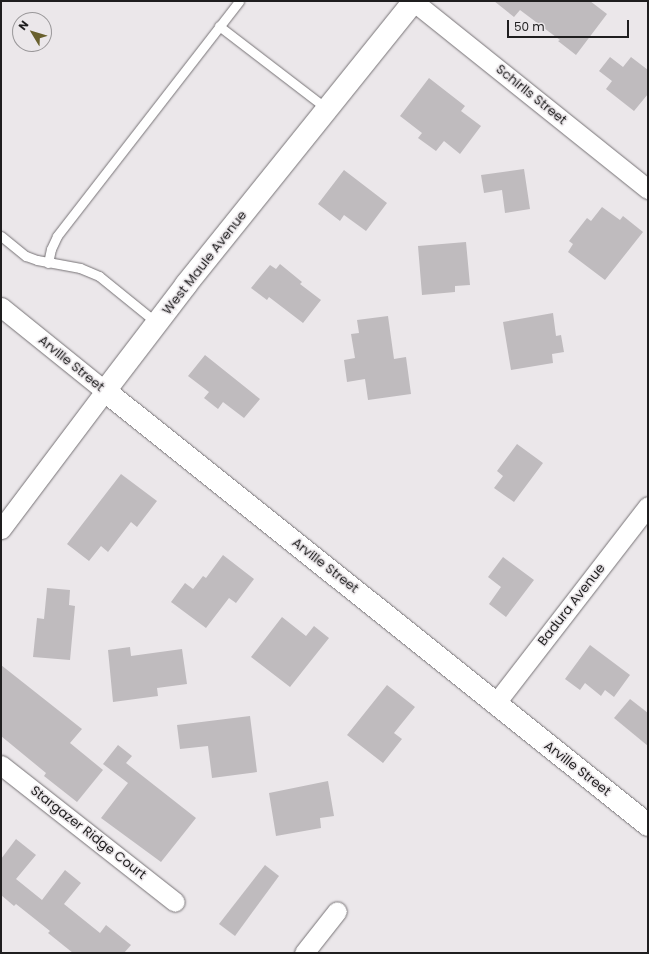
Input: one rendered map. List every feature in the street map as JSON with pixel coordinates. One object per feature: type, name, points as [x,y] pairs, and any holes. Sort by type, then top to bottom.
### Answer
[{"type":"street","name":"West Maule Avenue","points":[[1,529],[158,323],[413,1]]},
{"type":"street","name":"Schirlls Street","points":[[413,1],[648,189]]},
{"type":"street","name":"Arville Street","points":[[1,307],[394,620],[495,704],[648,825]]},
{"type":"street","name":"Badura Avenue","points":[[495,704],[648,506]]},
{"type":"street","name":"Stargazer Ridge Court","points":[[1,765],[175,902]]},
{"type":"street","points":[[304,953],[337,911]]},
{"type":"lane","points":[[48,263],[51,249],[57,236],[239,1]]},
{"type":"lane","points":[[219,26],[327,109]]},
{"type":"lane","points":[[1,236],[26,256],[48,263],[80,268],[99,276],[158,323]]},
{"type":"building","points":[[494,1],[590,1],[607,14],[576,55],[558,41],[560,40],[520,10],[514,17]]},
{"type":"building","points":[[610,57],[623,67],[631,57],[648,70],[648,94],[634,111],[606,89],[612,81],[599,71]]},
{"type":"building","points":[[429,78],[465,106],[461,111],[481,126],[460,154],[444,141],[436,151],[418,138],[422,133],[400,116]]},
{"type":"building","points":[[524,169],[530,209],[505,213],[502,190],[484,193],[481,175]]},
{"type":"building","points":[[344,170],[387,203],[366,231],[344,215],[340,221],[318,204]]},
{"type":"building","points":[[602,207],[620,220],[623,216],[643,232],[605,280],[568,252],[573,244],[569,241],[587,218],[591,221]]},
{"type":"building","points":[[466,242],[470,285],[455,286],[455,292],[422,295],[418,246]]},
{"type":"building","points":[[280,264],[302,282],[300,284],[321,300],[303,323],[269,297],[267,300],[251,288],[270,265],[276,269]]},
{"type":"building","points":[[553,313],[556,336],[561,335],[564,352],[552,354],[553,363],[511,370],[503,322]]},
{"type":"building","points":[[388,316],[394,359],[406,357],[411,394],[368,400],[365,379],[347,382],[344,360],[355,358],[351,334],[359,333],[357,320]]},
{"type":"building","points":[[205,355],[260,399],[244,418],[223,402],[218,409],[204,398],[209,392],[188,376]]},
{"type":"building","points":[[517,444],[543,463],[514,502],[494,488],[503,476],[497,471]]},
{"type":"building","points":[[121,474],[157,501],[137,527],[131,522],[108,552],[101,546],[89,561],[67,544]]},
{"type":"building","points":[[223,555],[254,579],[236,603],[229,598],[206,628],[171,602],[185,583],[193,589],[203,576],[206,578]]},
{"type":"building","points":[[503,557],[534,580],[506,617],[489,604],[501,587],[488,577]]},
{"type":"building","points":[[47,588],[70,590],[69,605],[75,606],[70,660],[33,657],[37,618],[44,619]]},
{"type":"building","points":[[282,617],[306,636],[314,626],[329,638],[290,687],[251,657]]},
{"type":"building","points":[[590,645],[630,675],[614,697],[605,690],[601,696],[585,683],[580,690],[565,679]]},
{"type":"building","points":[[130,647],[131,656],[182,649],[187,684],[157,688],[158,696],[113,702],[108,650]]},
{"type":"building","points":[[1,665],[82,729],[70,743],[103,770],[77,802],[44,776],[46,773],[1,736]]},
{"type":"building","points":[[387,685],[415,707],[394,733],[402,739],[383,763],[347,735]]},
{"type":"building","points":[[630,699],[648,713],[648,746],[614,718]]},
{"type":"building","points":[[250,716],[257,772],[212,778],[208,746],[180,749],[177,725]]},
{"type":"building","points":[[118,745],[132,756],[126,763],[196,818],[161,862],[101,818],[128,783],[103,764]]},
{"type":"building","points":[[328,781],[334,816],[320,818],[321,828],[276,836],[269,793]]},
{"type":"building","points":[[16,839],[36,855],[16,879],[42,900],[65,870],[81,883],[64,904],[100,933],[106,925],[131,945],[124,953],[73,953],[48,933],[50,931],[16,904],[14,906],[1,895],[1,859]]},
{"type":"building","points":[[265,865],[279,876],[235,936],[219,924]]}]
